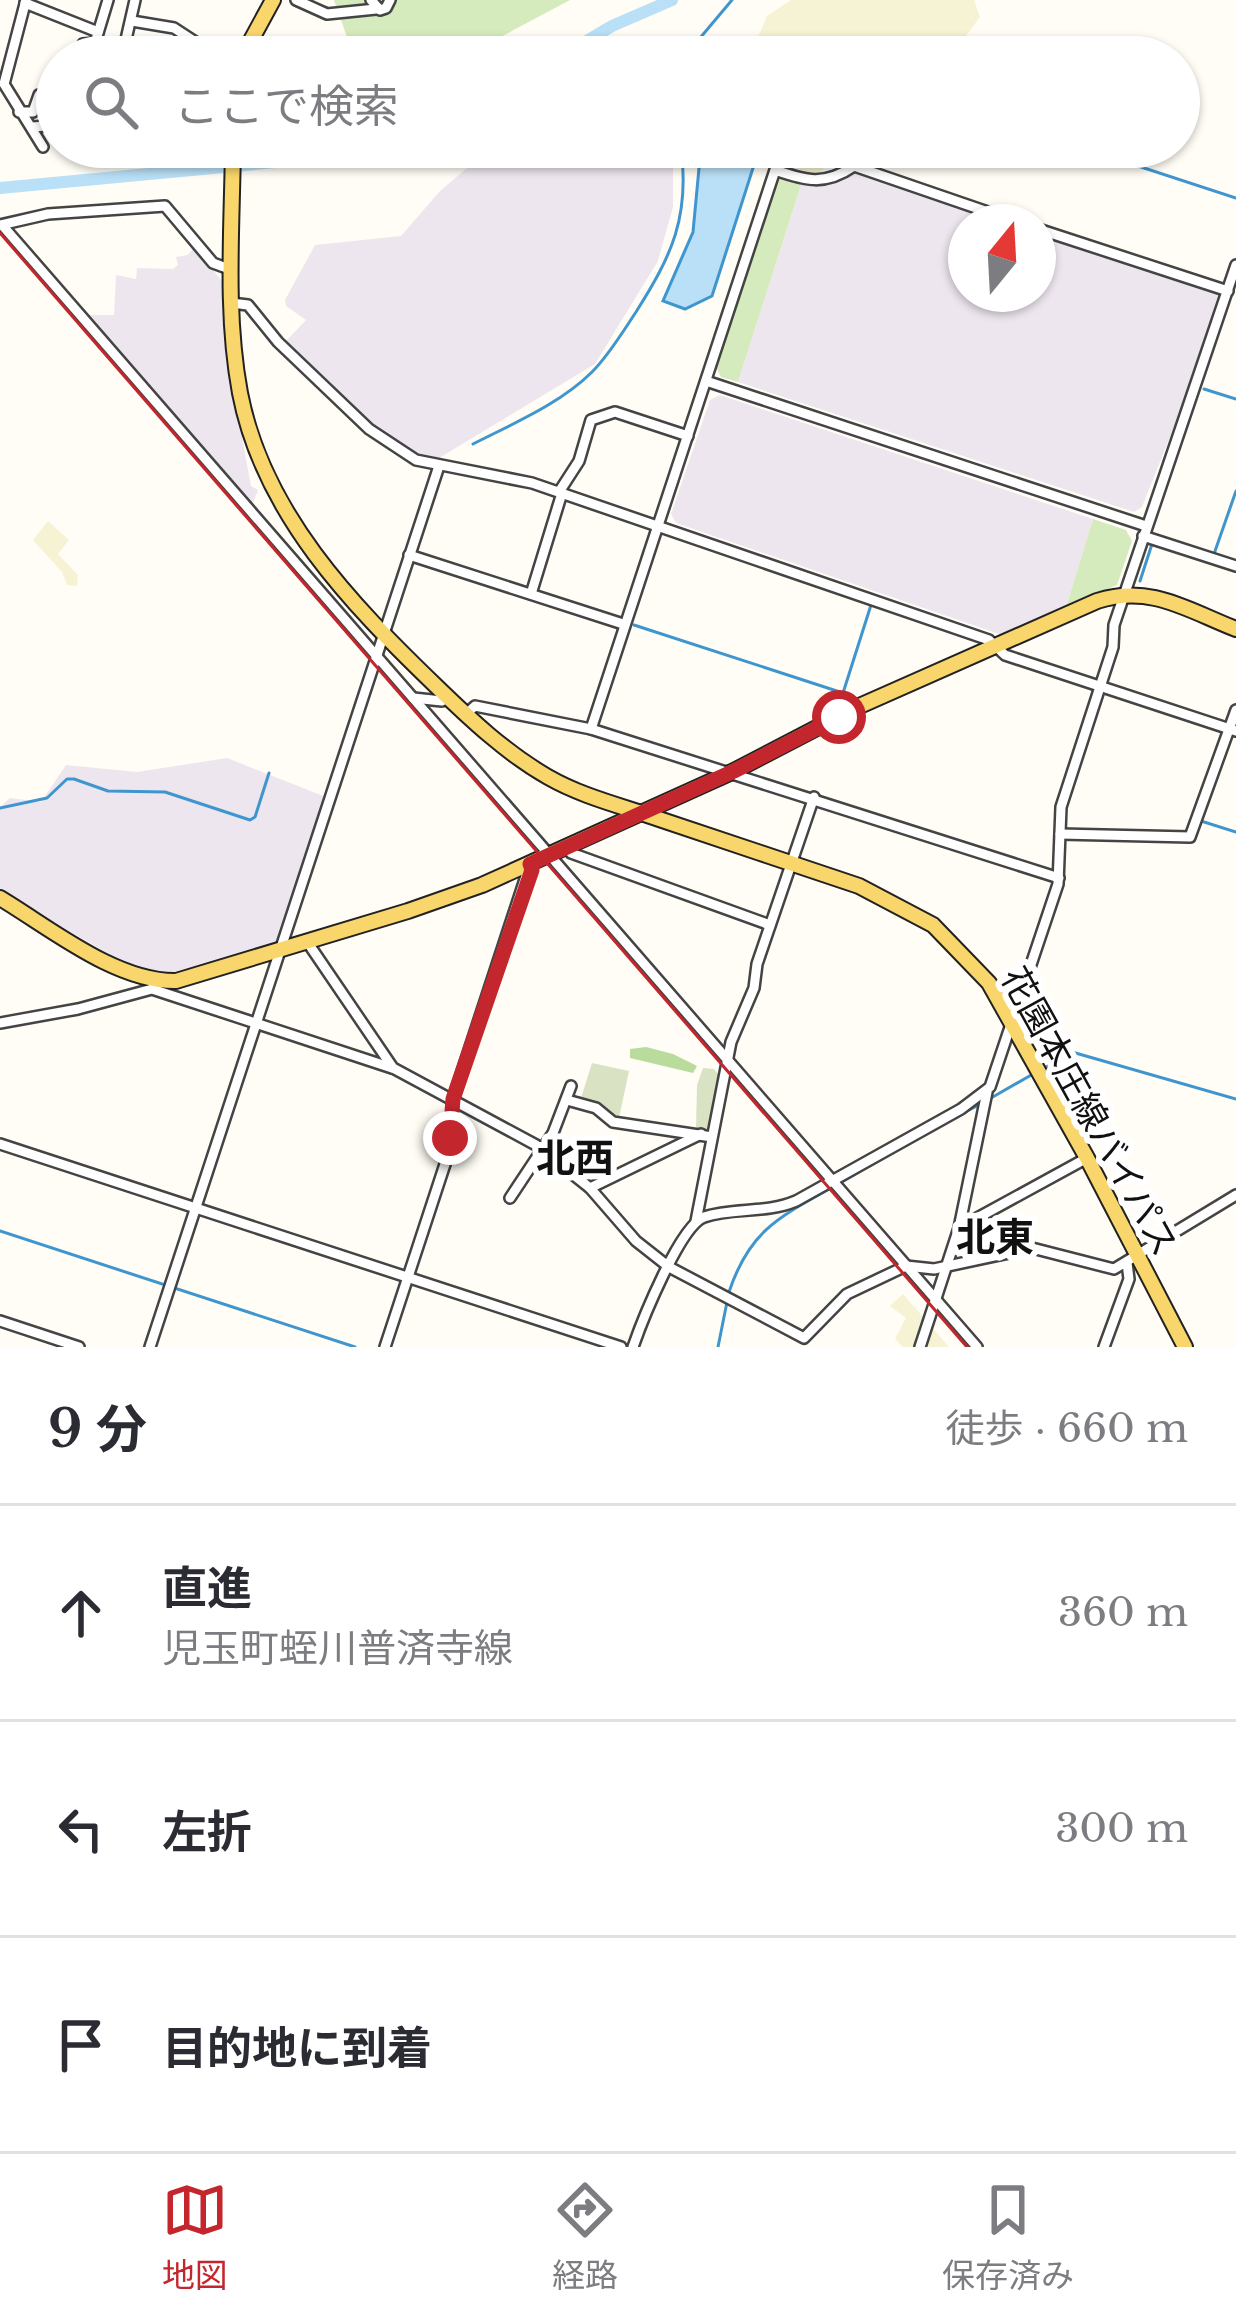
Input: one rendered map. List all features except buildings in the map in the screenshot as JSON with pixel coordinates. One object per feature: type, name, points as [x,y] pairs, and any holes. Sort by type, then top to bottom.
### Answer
[{"type":"main road","points":[[253,36],[273,0]]},
{"type":"main road","name":"花園本庄線バイパス","points":[[233,168],[231,302],[241,396],[272,485],[311,550],[384,634],[447,696],[509,751],[550,778],[876,894],[933,925],[989,983],[1087,1158],[1132,1260],[1185,1347]]},
{"type":"main road","points":[[0,898],[152,985],[176,981],[455,896],[734,771],[855,708],[1097,601],[1124,594],[1165,598],[1236,629]]},
{"type":"main road","points":[[680,826],[672,807],[681,795]]},
{"type":"main road","points":[[607,802],[616,816],[613,825]]},
{"type":"street","points":[[97,36],[108,0]]},
{"type":"street","points":[[126,36],[135,0]]},
{"type":"street","points":[[296,0],[327,14],[350,14],[371,5],[386,8],[390,0]]},
{"type":"street","points":[[36,134],[2,83],[26,2],[92,36]]},
{"type":"street","points":[[131,21],[174,28],[186,36]]},
{"type":"street","points":[[19,112],[33,112],[36,104]]},
{"type":"street","points":[[32,127],[36,127]]},
{"type":"street","points":[[591,729],[775,170],[819,181],[851,168]]},
{"type":"street","points":[[860,168],[965,204]]},
{"type":"street","points":[[1,225],[83,210],[165,206],[220,269],[232,270]]},
{"type":"street","points":[[1,225],[977,1347]]},
{"type":"street","points":[[1056,235],[1228,291]]},
{"type":"street","points":[[920,1347],[959,1228],[987,1092],[1059,878],[1061,807],[1113,647],[1114,625],[1236,266]]},
{"type":"street","points":[[231,302],[248,304],[270,334],[377,436],[409,457],[561,493],[997,645],[1005,655],[1232,729]]},
{"type":"street","points":[[706,381],[1236,566]]},
{"type":"street","points":[[531,594],[561,493],[579,461],[591,420],[615,412],[688,436]]},
{"type":"street","points":[[149,1347],[439,466]]},
{"type":"street","points":[[410,555],[623,624]]},
{"type":"street","points":[[412,698],[442,701],[447,696]]},
{"type":"street","points":[[466,714],[475,706],[591,729],[1059,878]]},
{"type":"street","points":[[1060,834],[1190,837],[1236,710]]},
{"type":"street","points":[[633,1347],[696,1221],[707,1136],[727,1058],[814,797]]},
{"type":"street","points":[[567,848],[770,925]]},
{"type":"street","points":[[385,1347],[448,1155],[453,1099],[532,870],[530,864]]},
{"type":"street","points":[[308,943],[393,1068]]},
{"type":"street","points":[[0,1023],[78,1009],[152,985],[393,1068],[543,1150],[590,1188],[636,1241],[669,1268],[802,1343],[847,1294],[906,1266],[948,1266],[1033,1248],[1107,1269],[1132,1260],[1236,1195]]},
{"type":"street","points":[[510,1198],[543,1150],[571,1085]]},
{"type":"street","points":[[696,1221],[719,1214],[772,1210],[987,1092]]},
{"type":"street","points":[[568,1100],[596,1108],[613,1122],[707,1136]]},
{"type":"street","points":[[590,1188],[707,1136]]},
{"type":"street","points":[[0,1144],[621,1347]]},
{"type":"street","points":[[959,1228],[1087,1158]]},
{"type":"street","points":[[1105,1347],[1132,1260]]},
{"type":"street","points":[[0,1321],[79,1347]]},
{"type":"shaded area","points":[[791,0],[974,0],[980,17],[966,36],[758,36],[767,16]]},
{"type":"shaded area","points":[[467,168],[673,168],[673,207],[658,261],[595,364],[436,460],[390,441],[285,342],[306,320],[286,306],[285,300],[315,245],[401,236]]},
{"type":"shaded area","points":[[792,168],[823,168],[824,172],[817,174]]},
{"type":"shaded area","points":[[855,172],[952,204],[948,204],[948,312],[1056,312],[1056,238],[1221,295],[1142,507],[1134,512],[738,382],[801,185],[828,186]]},
{"type":"shaded area","points":[[194,247],[223,282],[229,367],[251,486],[258,490],[251,508],[84,315],[114,315],[116,275],[136,279],[137,268],[173,269],[178,265],[176,257],[188,255]]},
{"type":"shaded area","points":[[720,395],[1093,519],[1066,607],[1002,635],[676,523],[671,514],[710,400]]},
{"type":"shaded area","points":[[48,521],[69,540],[58,554],[78,575],[77,586],[67,585],[62,572],[33,540]]},
{"type":"shaded area","points":[[227,758],[326,797],[278,944],[162,975],[141,971],[0,890],[0,807],[10,798],[41,802],[66,765],[137,772]]},
{"type":"shaded area","points":[[903,1294],[949,1347],[903,1347],[895,1339],[906,1318],[890,1306]]},
{"type":"green space","points":[[334,0],[570,0],[502,36],[347,36]]},
{"type":"green space","points":[[780,176],[801,185],[738,382],[721,377],[716,367]]},
{"type":"green space","points":[[1093,519],[1126,530],[1132,541],[1117,585],[1066,607]]},
{"type":"green space","points":[[646,1047],[697,1066],[693,1073],[630,1058],[630,1049]]},
{"type":"green space","points":[[592,1063],[629,1071],[619,1118],[580,1101]]},
{"type":"green space","points":[[703,1068],[714,1069],[723,1080],[712,1131],[696,1128],[697,1085]]},
{"type":"water","points":[[699,168],[753,168],[712,296],[685,309],[663,301],[693,232]]},
{"type":"waterway","points":[[595,36],[672,0]]},
{"type":"waterway","points":[[702,36],[732,0]]},
{"type":"waterway","points":[[0,188],[212,168]]},
{"type":"waterway","points":[[473,444],[565,394],[615,344],[668,253],[680,215],[683,168]]},
{"type":"waterway","points":[[788,168],[801,173]]},
{"type":"waterway","points":[[823,174],[840,168]]},
{"type":"waterway","points":[[1144,168],[1236,198]]},
{"type":"waterway","points":[[1204,389],[1236,399]]},
{"type":"waterway","points":[[1214,554],[1236,491]]},
{"type":"waterway","points":[[1155,535],[1171,540]]},
{"type":"waterway","points":[[1140,581],[1152,544]]},
{"type":"waterway","points":[[634,625],[843,693],[871,605]]},
{"type":"waterway","points":[[0,808],[47,798],[67,779],[74,779],[108,791],[165,792],[250,820],[269,773]]},
{"type":"waterway","points":[[1201,821],[1236,832]]},
{"type":"waterway","points":[[1046,1067],[1072,1052],[1236,1099]]},
{"type":"waterway","points":[[991,1098],[1033,1074]]},
{"type":"waterway","points":[[965,1112],[983,1103]]},
{"type":"waterway","points":[[840,1183],[909,1143]]},
{"type":"waterway","points":[[729,1292],[746,1255],[767,1229],[831,1188]]},
{"type":"waterway","points":[[0,1231],[355,1347]]},
{"type":"waterway","points":[[718,1347],[727,1302]]},
{"type":"railway","points":[[0,233],[967,1347]]},
{"type":"district","name":"北西","points":[[575,1158]]},
{"type":"district","name":"北東","points":[[995,1237]]},
{"type":"route","points":[[450,1138],[453,1099],[532,870],[530,864],[734,771],[839,717]]}]
